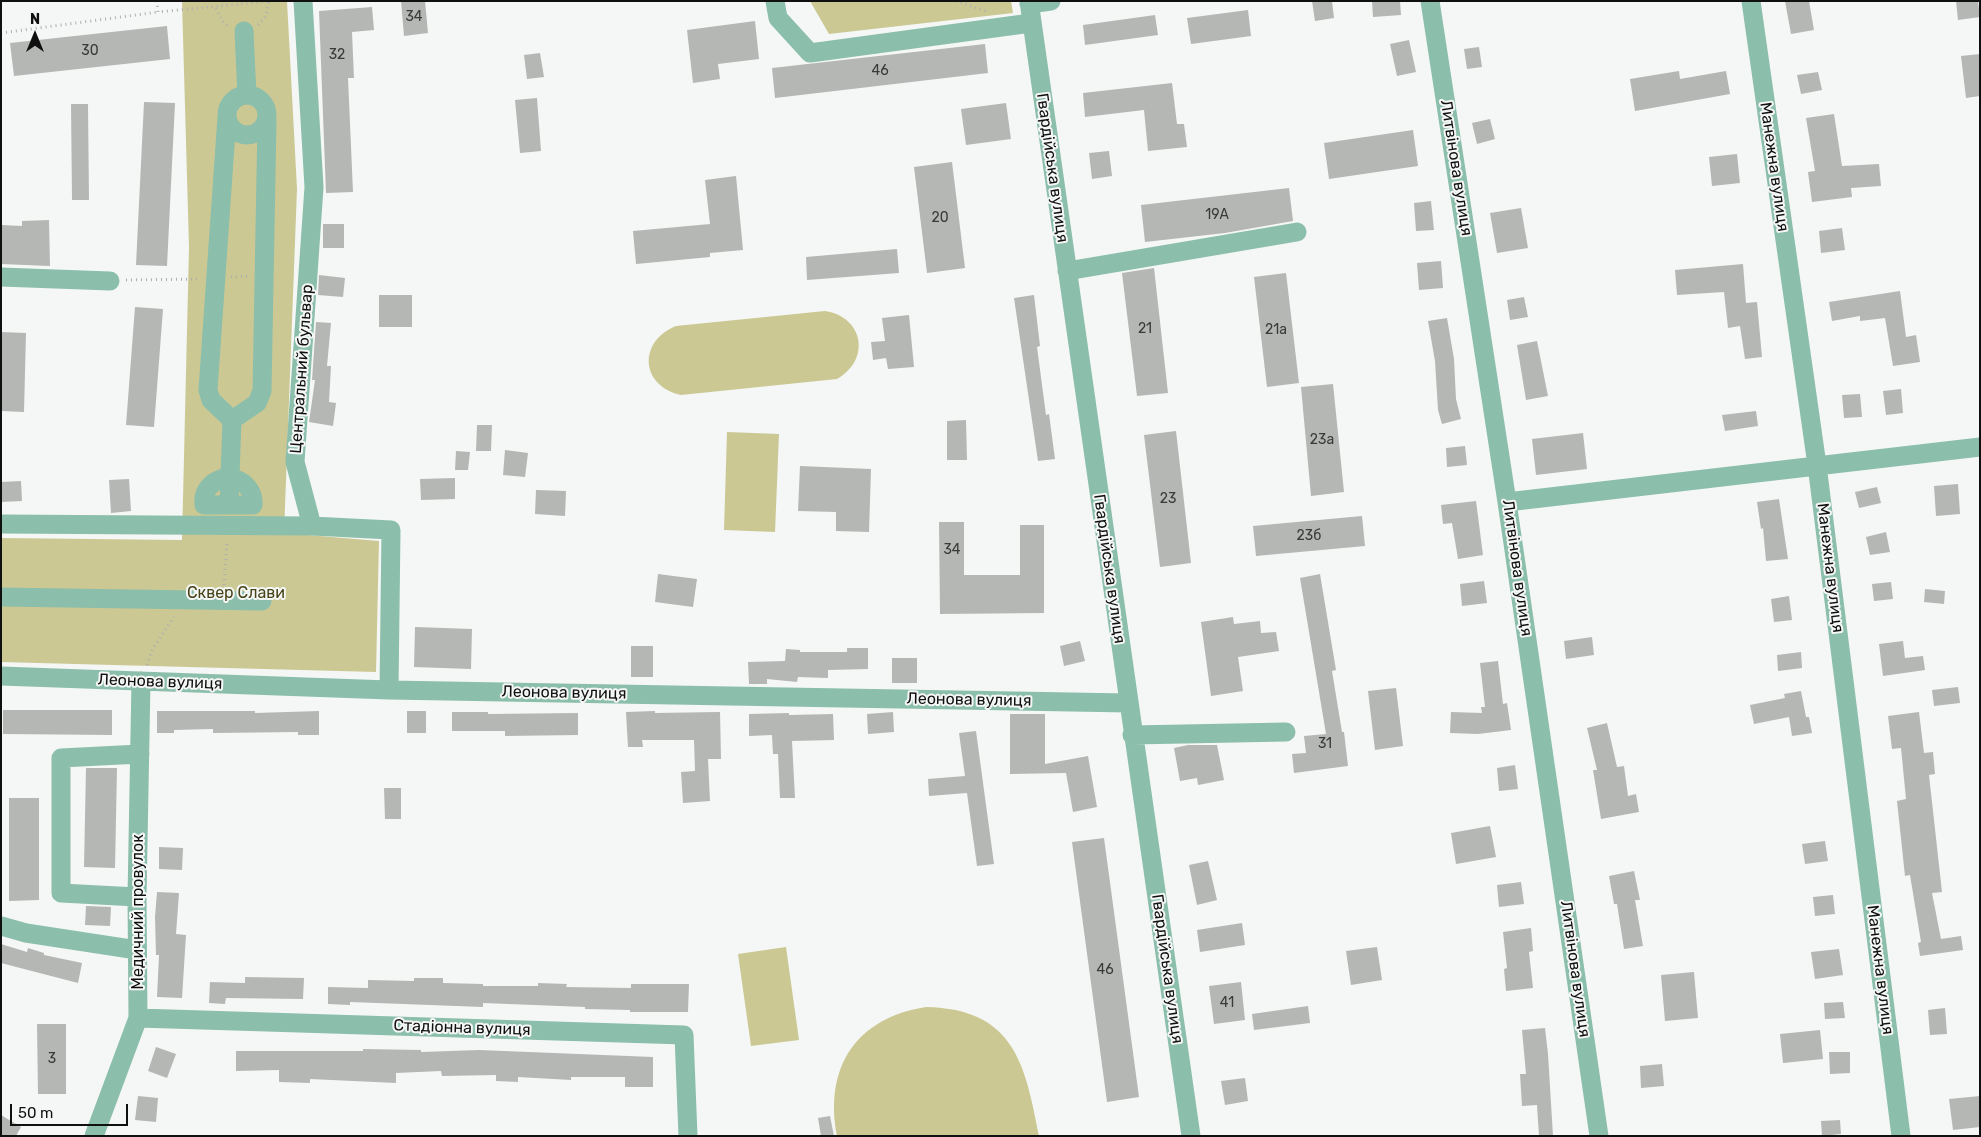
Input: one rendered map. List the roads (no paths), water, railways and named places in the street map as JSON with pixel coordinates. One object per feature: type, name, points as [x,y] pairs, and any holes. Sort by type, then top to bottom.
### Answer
[{"type":"street","name":"Центральний бульвар","points":[[303,1],[314,187],[295,462],[312,526]]},
{"type":"street","points":[[775,1],[778,18],[810,53],[1032,23]]},
{"type":"street","points":[[1029,3],[1051,1]]},
{"type":"street","name":"Литвінова вулиця","points":[[1430,1],[1507,502],[1599,1136]]},
{"type":"street","name":"Манежна вулиця","points":[[1751,1],[1817,465],[1901,1136]]},
{"type":"street","name":"Гвардійська вулиця","points":[[1029,3],[1132,735],[1191,1136]]},
{"type":"street","points":[[244,31],[247,95]]},
{"type":"street","points":[[230,477],[214,481],[205,494],[204,505],[229,505],[230,477],[232,420],[211,400],[208,390],[227,116],[231,103],[236,98],[247,95],[257,97],[262,101],[266,107],[267,121],[262,391],[257,403],[232,420]]},
{"type":"street","points":[[227,116],[232,130],[245,136],[259,132],[267,121]]},
{"type":"street","points":[[1067,271],[1297,232]]},
{"type":"street","points":[[1,277],[110,281]]},
{"type":"street","points":[[1507,502],[1980,447]]},
{"type":"street","points":[[1,524],[312,526],[391,530],[389,690]]},
{"type":"street","points":[[1,597],[262,601]]},
{"type":"street","name":"Леонова вулиця","points":[[1,676],[389,690],[1128,703]]},
{"type":"street","name":"Медичний провулок","points":[[94,1136],[138,1018],[137,896],[141,681]]},
{"type":"street","points":[[1132,735],[1286,732]]},
{"type":"street","points":[[137,896],[61,893],[61,758],[140,754]]},
{"type":"street","points":[[1,926],[26,933],[137,950]]},
{"type":"street","name":"Стадіонна вулиця","points":[[138,1018],[684,1035],[688,1136]]},
{"type":"park label","name":"Сквер Слави","points":[[236,593]]}]
